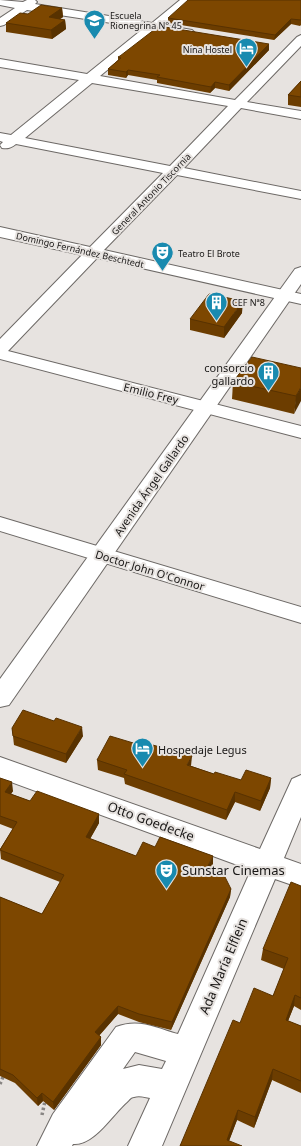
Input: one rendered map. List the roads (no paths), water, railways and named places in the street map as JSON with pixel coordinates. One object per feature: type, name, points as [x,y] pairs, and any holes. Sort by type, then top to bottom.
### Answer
[{"type":"street","points":[[0,151],[7,138],[89,78],[187,0]]},
{"type":"street","points":[[0,2],[29,3],[200,34]]},
{"type":"street","points":[[0,23],[29,3]]},
{"type":"street","points":[[277,46],[298,45]]},
{"type":"street","name":"General Antonio Tiscornia","points":[[0,349],[237,105],[298,45]]},
{"type":"street","points":[[0,63],[301,116]]},
{"type":"street","points":[[7,138],[301,195]]},
{"type":"street","name":"Domingo Fernández Beschtedt","points":[[0,232],[293,297]]},
{"type":"street","name":"Avenida Ángel Gallardo","points":[[0,698],[206,408],[293,297],[301,272]]},
{"type":"street","name":"Emilio Frey","points":[[0,354],[301,432]]},
{"type":"street","name":"Doctor John O'Connor","points":[[0,524],[301,615]]},
{"type":"street","name":"Otto Goedecke","points":[[0,767],[301,876]]},
{"type":"street","name":"Ada María Elflein","points":[[145,1146],[301,786]]},
{"type":"street","points":[[60,1136],[127,1037],[138,1037],[186,1052]]},
{"type":"street","points":[[60,1136],[79,1129],[119,1087],[134,1081],[171,1087]]},
{"type":"place","name":"Escuela Rionegrina N° 45","points":[[94,40]]},
{"type":"place","name":"Nina Hostel","points":[[247,68]]},
{"type":"place","name":"Teatro El Brote","points":[[163,272]]},
{"type":"place","name":"CEF Nª8","points":[[216,322]]},
{"type":"place","name":"consorcio gallardo","points":[[269,392]]},
{"type":"place","name":"Hospedaje Legus","points":[[143,768]]},
{"type":"place","name":"Sunstar Cinemas","points":[[166,890]]}]
